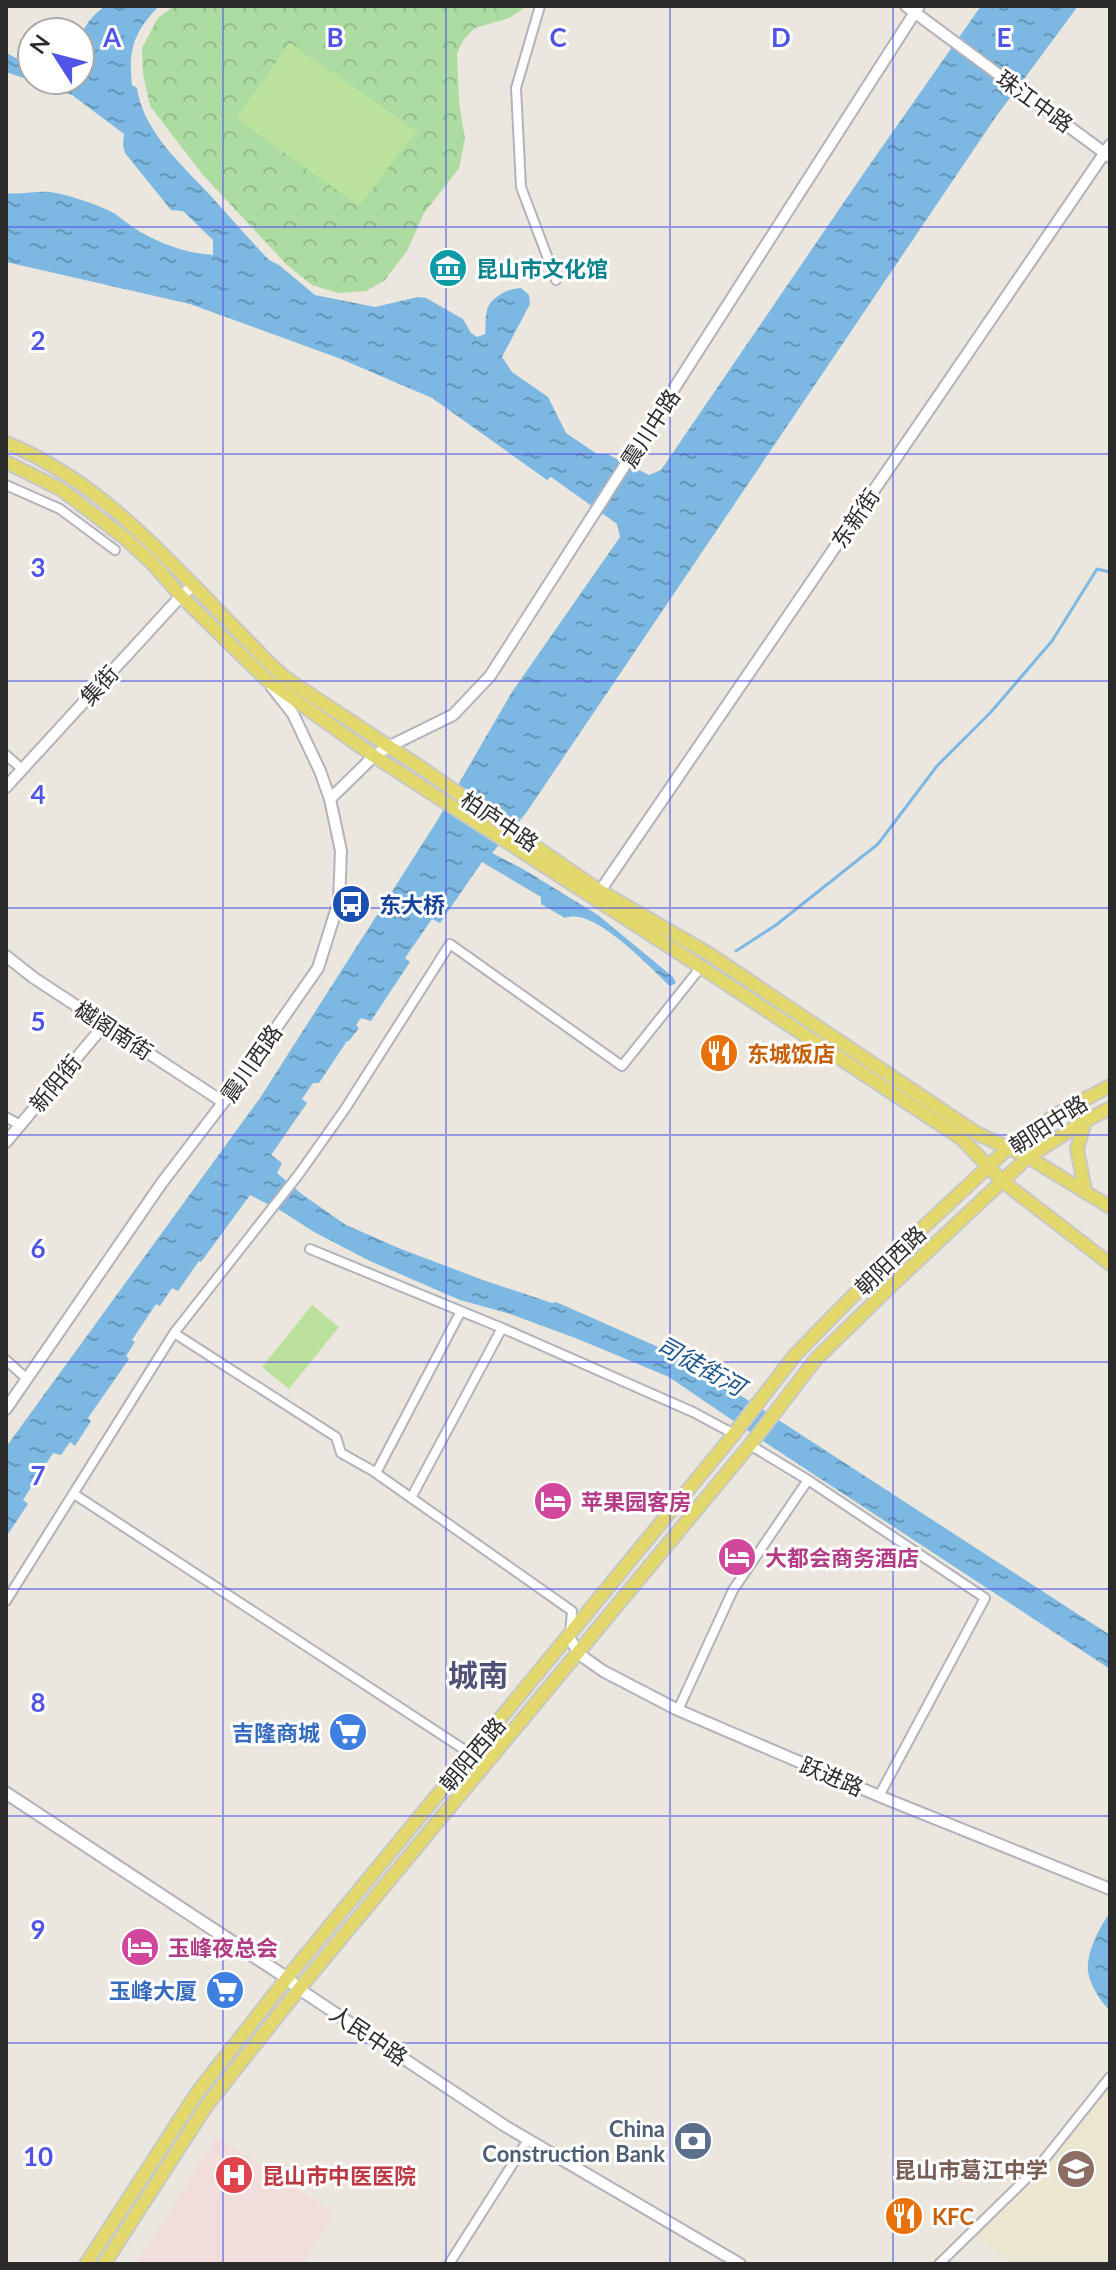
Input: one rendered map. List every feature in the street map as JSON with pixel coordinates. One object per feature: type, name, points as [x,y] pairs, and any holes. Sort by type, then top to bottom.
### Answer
[{"type":"main road","name":"柏庐中路","points":[[6,443],[46,461],[146,536],[283,676],[600,891],[709,954],[976,1133],[1028,1157],[1110,1207]]},
{"type":"main road","name":"柏庐中路","points":[[6,462],[62,490],[93,512],[153,564],[181,596],[267,680],[374,756],[527,857],[961,1138],[1002,1181],[1110,1264]]},
{"type":"main road","name":"朝阳中路","points":[[989,1166],[1008,1148],[1057,1114],[1110,1086]]},
{"type":"main road","name":"朝阳中路","points":[[1002,1181],[1028,1157],[1110,1108]]},
{"type":"main road","points":[[1085,1121],[1077,1149],[1085,1190]]},
{"type":"main road","name":"朝阳西路","points":[[86,2264],[197,2093],[287,1978],[737,1431],[795,1355],[887,1261],[989,1166]]},
{"type":"main road","name":"朝阳西路","points":[[104,2264],[207,2105],[299,1989],[579,1654],[816,1359],[1002,1181]]},
{"type":"main road","name":"人民中路","points":[[6,1793],[287,1978],[299,1989]]},
{"type":"street","points":[[540,6],[516,88],[521,187],[556,280]]},
{"type":"street","name":"珠江中路","points":[[913,8],[1091,142],[1108,151]]},
{"type":"street","name":"震川中路","points":[[330,799],[374,756],[453,715],[490,676],[638,447],[913,8]]},
{"type":"street","name":"东新街","points":[[600,891],[1108,151]]},
{"type":"street","points":[[6,485],[60,509],[115,550]]},
{"type":"street","name":"集街","points":[[6,787],[194,585]]},
{"type":"street","name":"震川西路","points":[[6,1409],[161,1184],[318,968],[339,901],[341,851],[330,799],[293,714],[267,680]]},
{"type":"street","points":[[6,755],[22,769]]},
{"type":"street","points":[[6,1601],[174,1333],[299,1174],[345,1109],[450,944],[622,1066],[701,967]]},
{"type":"street","name":"樾阁南街","points":[[6,956],[34,978],[223,1102]]},
{"type":"street","name":"新阳街","points":[[6,1142],[105,1024]]},
{"type":"street","points":[[6,1117],[20,1125]]},
{"type":"street","points":[[310,1249],[502,1328],[737,1431]]},
{"type":"street","points":[[376,1473],[461,1311]]},
{"type":"street","points":[[411,1498],[502,1328]]},
{"type":"street","points":[[174,1333],[336,1437],[341,1453],[376,1473],[572,1611],[569,1637]]},
{"type":"street","points":[[6,1360],[27,1379]]},
{"type":"street","points":[[752,1441],[985,1598],[879,1796]]},
{"type":"street","points":[[678,1710],[733,1590],[808,1480]]},
{"type":"street","points":[[74,1494],[471,1754]]},
{"type":"street","name":"跃进路","points":[[569,1637],[579,1654],[603,1671],[678,1710],[879,1796],[1110,1889]]},
{"type":"street","name":"人民中路","points":[[299,1989],[528,2140],[740,2264]]},
{"type":"street","points":[[939,2264],[1039,2166],[1110,2077]]},
{"type":"street","points":[[449,2264],[528,2140]]},
{"type":"shaded area","name":"昆山市葛江中学","points":[[1110,2081],[1110,2264],[1017,2264],[975,2236],[1052,2158]]},
{"type":"shaded area","name":"昆山市中医医院","points":[[217,2137],[335,2213],[302,2264],[135,2264]]},
{"type":"green space","points":[[174,6],[527,6],[509,18],[475,28],[464,39],[457,53],[459,102],[465,139],[459,168],[424,213],[407,251],[384,281],[366,291],[338,293],[312,285],[287,265],[203,175],[150,106],[143,74],[142,48],[158,18]]},
{"type":"green space","points":[[290,43],[417,131],[359,206],[236,118]]},
{"type":"green space","points":[[312,1305],[339,1327],[289,1389],[262,1367]]},
{"type":"water","points":[[105,6],[159,6],[138,33],[132,51],[132,85],[137,88],[147,119],[165,146],[269,260],[315,295],[375,307],[426,298],[463,319],[477,337],[485,334],[490,303],[502,293],[521,288],[529,295],[530,304],[502,357],[512,372],[548,397],[566,433],[597,454],[607,454],[649,475],[661,470],[981,6],[1078,6],[995,118],[526,813],[492,853],[598,915],[673,977],[676,983],[670,986],[605,929],[577,917],[565,918],[541,904],[541,897],[482,862],[440,923],[432,919],[405,958],[410,962],[371,1021],[361,1018],[356,1025],[359,1028],[319,1083],[313,1083],[302,1099],[307,1103],[271,1155],[282,1163],[277,1173],[346,1225],[483,1280],[556,1302],[665,1350],[709,1375],[1110,1635],[1110,1669],[669,1377],[578,1339],[507,1313],[460,1300],[370,1261],[250,1195],[178,1291],[172,1288],[160,1306],[156,1304],[132,1340],[135,1342],[126,1356],[129,1359],[88,1418],[91,1421],[75,1446],[70,1442],[61,1455],[53,1453],[23,1500],[28,1504],[6,1537],[6,1447],[260,1098],[437,821],[512,692],[620,537],[617,524],[551,477],[547,480],[432,398],[341,359],[190,304],[6,262],[6,193],[50,192],[73,197],[110,211],[160,242],[213,255],[213,240],[183,211],[171,210],[125,153],[124,134],[73,96],[96,96],[95,15]]},
{"type":"water","points":[[6,53],[16,58],[16,75],[6,72]]},
{"type":"water","points":[[1110,1913],[1110,2011],[1093,1988],[1088,1965],[1094,1941]]},
{"type":"waterway","points":[[736,951],[776,925],[878,844],[937,766],[991,712],[1052,641],[1097,569],[1110,572]]},
{"type":"place","name":"昆山市文化馆","points":[[448,268]]},
{"type":"place","name":"东大桥","points":[[351,904]]},
{"type":"place","name":"东城饭店","points":[[719,1053]]},
{"type":"place","name":"苹果园客房","points":[[553,1501]]},
{"type":"place","name":"大都会商务酒店","points":[[737,1557]]},
{"type":"place","name":"吉隆商城","points":[[348,1732]]},
{"type":"place","name":"玉峰夜总会","points":[[140,1947]]},
{"type":"place","name":"玉峰大厦","points":[[225,1990]]},
{"type":"place","name":"China Construction Bank","points":[[693,2141]]},
{"type":"place","name":"昆山市葛江中学","points":[[1076,2169]]},
{"type":"place","name":"昆山市中医医院","points":[[234,2175]]},
{"type":"place","name":"KFC","points":[[904,2216]]},
{"type":"district","name":"城南","points":[[478,1674]]},
{"type":"water label","name":"司徒街河","points":[[701,1365]]}]
